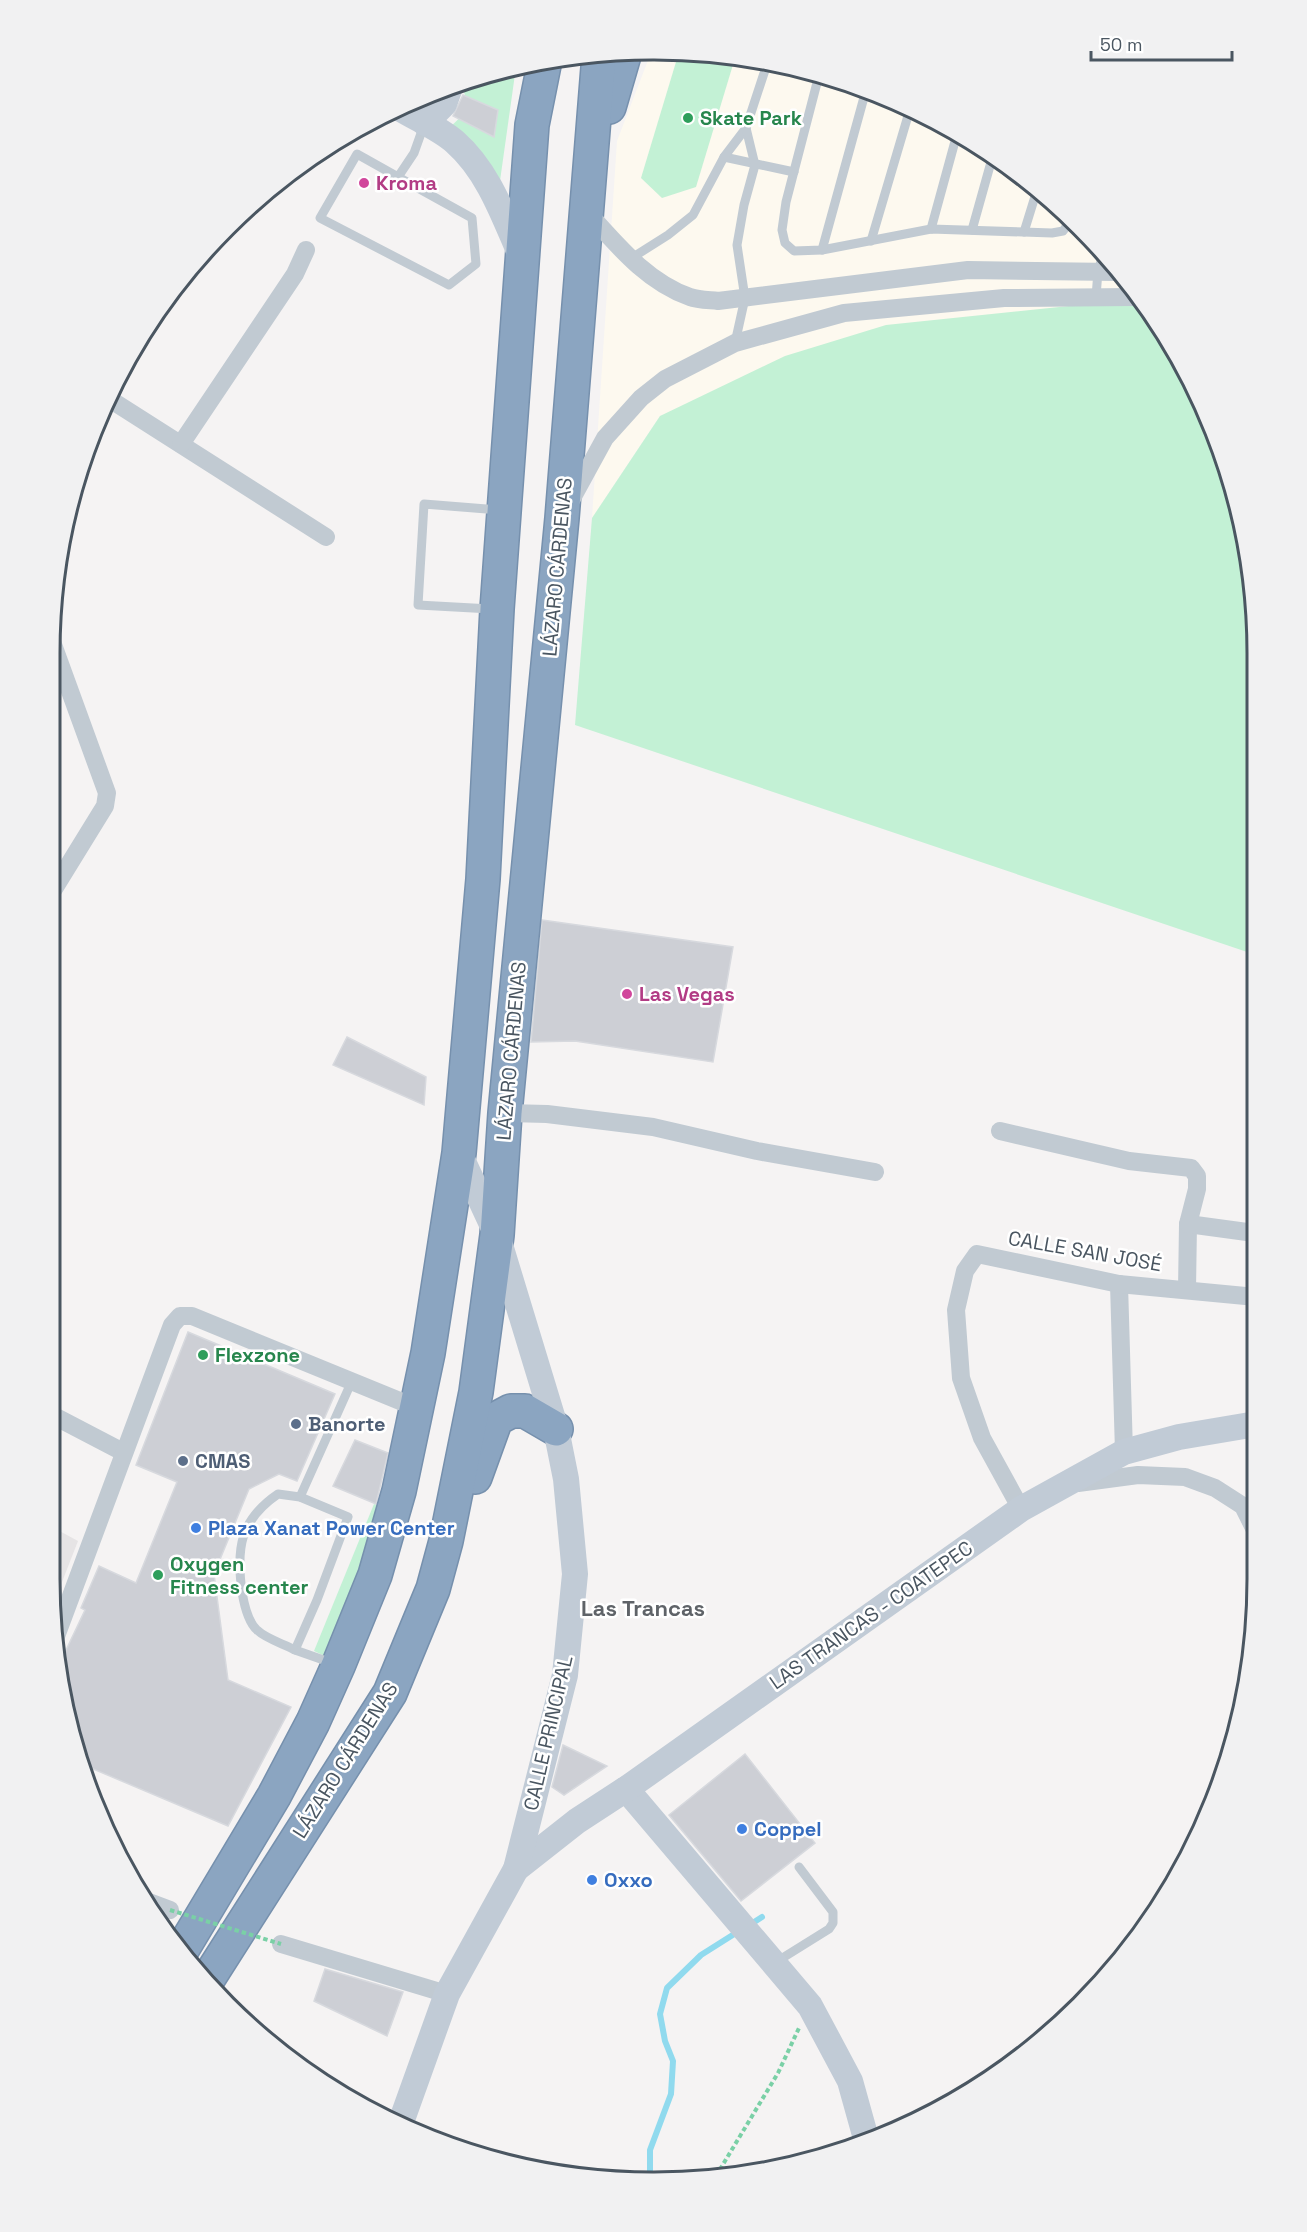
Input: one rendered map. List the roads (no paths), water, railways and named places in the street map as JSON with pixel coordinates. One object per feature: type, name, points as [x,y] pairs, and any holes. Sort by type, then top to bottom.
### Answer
[{"type":"highway","points":[[590,169],[622,61]]},
{"type":"highway","name":"LÁZARO CÁRDENAS","points":[[211,1974],[390,1693],[433,1589],[447,1541],[476,1392],[497,1235],[505,1113],[562,518],[598,63]]},
{"type":"highway","name":"LÁZARO CÁRDENAS","points":[[186,1943],[279,1785],[313,1722],[338,1666],[375,1575],[399,1491],[428,1353],[459,1153],[483,879],[497,609],[532,125],[543,70]]},
{"type":"highway","points":[[447,1541],[461,1517],[496,1419],[511,1411],[525,1411],[555,1429]]},
{"type":"main road","points":[[425,123],[444,104],[446,97]]},
{"type":"main road","points":[[408,113],[454,141],[478,166],[498,201],[522,258]]},
{"type":"main road","name":"CALLE PRINCIPAL","points":[[403,2117],[447,1995],[516,1869],[565,1675],[575,1575],[566,1479],[555,1429],[497,1235],[459,1153]]},
{"type":"main road","name":"LAS TRANCAS - COATEPEC","points":[[516,1869],[577,1821],[626,1789],[1021,1509],[1124,1452],[1179,1437],[1247,1426]]},
{"type":"main road","points":[[626,1789],[810,2006],[850,2080],[865,2133]]},
{"type":"main road","points":[[218,1981],[228,1962],[231,1942]]},
{"type":"street","points":[[588,213],[630,259],[659,280],[690,297],[718,301],[968,270],[1103,266]]},
{"type":"street","points":[[181,444],[295,274],[306,250]]},
{"type":"street","points":[[562,518],[605,438],[641,398],[665,379],[735,343],[844,313],[1004,298],[1128,297]]},
{"type":"street","points":[[116,403],[326,537]]},
{"type":"street","points":[[60,664],[107,793],[105,806],[60,879]]},
{"type":"street","points":[[505,1113],[547,1114],[653,1127],[757,1151],[875,1173]]},
{"type":"street","points":[[1000,1131],[1129,1161],[1191,1168],[1197,1176],[1197,1189],[1188,1224],[1187,1290]]},
{"type":"street","points":[[1188,1224],[1247,1232]]},
{"type":"street","name":"CALLE SAN JOSÉ","points":[[1021,1509],[982,1438],[961,1378],[956,1310],[965,1271],[977,1254],[1119,1284],[1247,1296]]},
{"type":"street","points":[[1119,1284],[1124,1452]]},
{"type":"street","points":[[61,1622],[172,1325],[180,1317],[192,1316],[351,1383],[417,1408]]},
{"type":"street","points":[[60,1419],[123,1452]]},
{"type":"street","points":[[1064,1485],[1138,1474],[1185,1477],[1215,1488],[1243,1506],[1247,1514]]},
{"type":"street","points":[[159,1906],[170,1910]]},
{"type":"street","points":[[281,1944],[447,1995]]},
{"type":"lane","points":[[630,259],[668,235],[693,215],[724,157],[746,128],[765,70]]},
{"type":"lane","points":[[817,83],[782,230],[784,243],[794,251],[822,250],[931,229],[1052,233],[1063,231],[1066,227]]},
{"type":"lane","points":[[822,250],[864,98]]},
{"type":"lane","points":[[871,241],[908,117]]},
{"type":"lane","points":[[398,177],[414,153],[425,123]]},
{"type":"lane","points":[[735,343],[745,298],[737,245],[744,205],[755,165],[746,128]]},
{"type":"lane","points":[[931,229],[955,143]]},
{"type":"lane","points":[[357,154],[398,177],[472,218],[476,264],[449,285],[320,218],[357,154]]},
{"type":"lane","points":[[724,157],[794,172]]},
{"type":"lane","points":[[972,230],[990,165]]},
{"type":"lane","points":[[1024,232],[1034,198]]},
{"type":"lane","points":[[1096,297],[1105,268]]},
{"type":"lane","points":[[497,609],[418,605],[424,504],[504,511]]},
{"type":"lane","points":[[300,1497],[351,1383]]},
{"type":"lane","points":[[295,1650],[317,1600],[348,1517],[300,1497],[278,1494],[260,1506],[240,1545],[239,1568],[244,1606],[257,1630],[295,1650],[338,1666]]},
{"type":"lane","points":[[774,1963],[830,1929],[833,1923],[833,1912],[799,1867]]},
{"type":"waterway","points":[[748,1926],[762,1917]]},
{"type":"waterway","points":[[650,2172],[650,2150],[671,2094],[673,2061],[665,2041],[660,2014],[667,1988],[701,1955],[739,1931]]},
{"type":"place","name":"Skate Park","points":[[688,118]]},
{"type":"place","name":"Kroma","points":[[364,183]]},
{"type":"place","name":"Las Vegas","points":[[627,994]]},
{"type":"place","name":"Flexzone","points":[[203,1355]]},
{"type":"place","name":"Banorte","points":[[296,1424]]},
{"type":"place","name":"CMAS","points":[[183,1461]]},
{"type":"place","name":"Plaza Xanat Power Center","points":[[196,1528]]},
{"type":"place","name":"Oxygen Fitness center","points":[[158,1575]]},
{"type":"place","name":"Coppel","points":[[742,1829]]},
{"type":"place","name":"Oxxo","points":[[592,1880]]},
{"type":"district","name":"Las Trancas","points":[[643,1608]]}]
